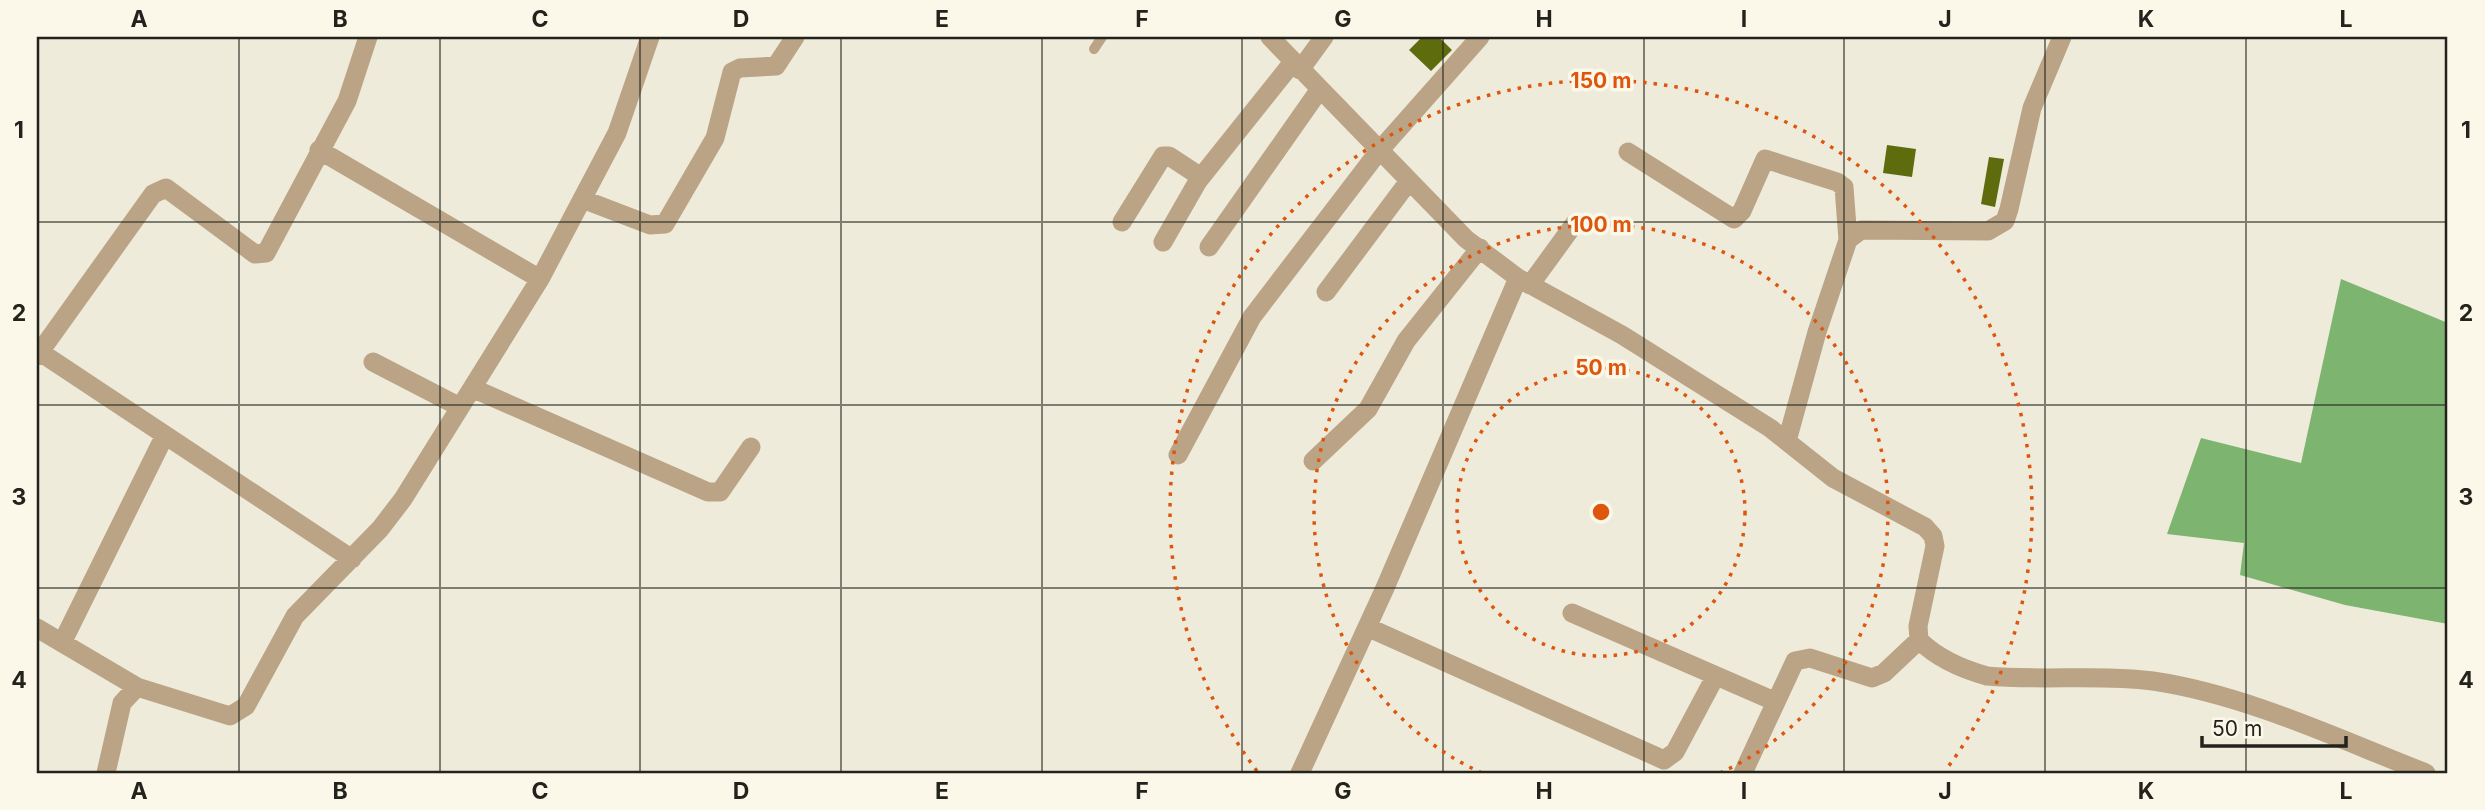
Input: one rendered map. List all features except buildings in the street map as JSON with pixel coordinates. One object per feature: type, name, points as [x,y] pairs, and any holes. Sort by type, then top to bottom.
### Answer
[{"type":"street","points":[[352,559],[38,354],[153,194],[166,188],[255,254],[266,253],[347,101],[368,37]]},
{"type":"street","points":[[37,628],[137,687],[229,716],[246,706],[295,616],[352,559],[403,499],[540,279],[617,133],[650,37]]},
{"type":"street","points":[[582,199],[650,225],[665,224],[715,138],[732,72],[740,68],[776,66],[795,37]]},
{"type":"street","points":[[1270,37],[1409,181],[1480,248],[1524,281],[1622,335],[1787,442],[1833,478],[1925,527],[1933,536],[1933,560],[1918,626],[1919,640],[1930,652],[1963,669],[1987,676],[2151,681],[2193,690],[2253,707],[2426,773]]},
{"type":"street","points":[[1163,242],[1201,177],[1324,37]]},
{"type":"street","points":[[1178,455],[1252,317],[1379,151],[1480,37]]},
{"type":"street","points":[[1848,240],[1861,230],[1988,231],[1998,227],[2009,209],[2032,108],[2062,37]]},
{"type":"street","points":[[1209,247],[1320,89]]},
{"type":"street","points":[[319,150],[540,279]]},
{"type":"street","points":[[1628,152],[1734,219],[1742,211],[1765,159],[1837,182],[1844,187],[1848,240],[1817,332],[1787,442]]},
{"type":"street","points":[[1122,222],[1163,156],[1169,156],[1201,177]]},
{"type":"street","points":[[1326,292],[1409,181]]},
{"type":"street","points":[[1300,773],[1524,281],[1575,223]]},
{"type":"street","points":[[1313,461],[1368,409],[1406,341],[1480,248]]},
{"type":"street","points":[[373,362],[460,407]]},
{"type":"street","points":[[472,388],[708,492],[720,492],[751,447]]},
{"type":"street","points":[[62,643],[165,435]]},
{"type":"street","points":[[1572,613],[1774,701]]},
{"type":"street","points":[[1367,627],[1664,760],[1675,752],[1714,677]]},
{"type":"street","points":[[1743,773],[1791,666],[1799,658],[1810,658],[1872,678],[1884,673],[1919,640]]},
{"type":"street","points":[[106,773],[122,703],[137,687]]},
{"type":"lane","points":[[1094,49],[1102,37]]},
{"type":"shaded area","points":[[2341,279],[2448,323],[2448,624],[2345,605],[2240,575],[2244,543],[2167,534],[2201,438],[2301,463]]}]
